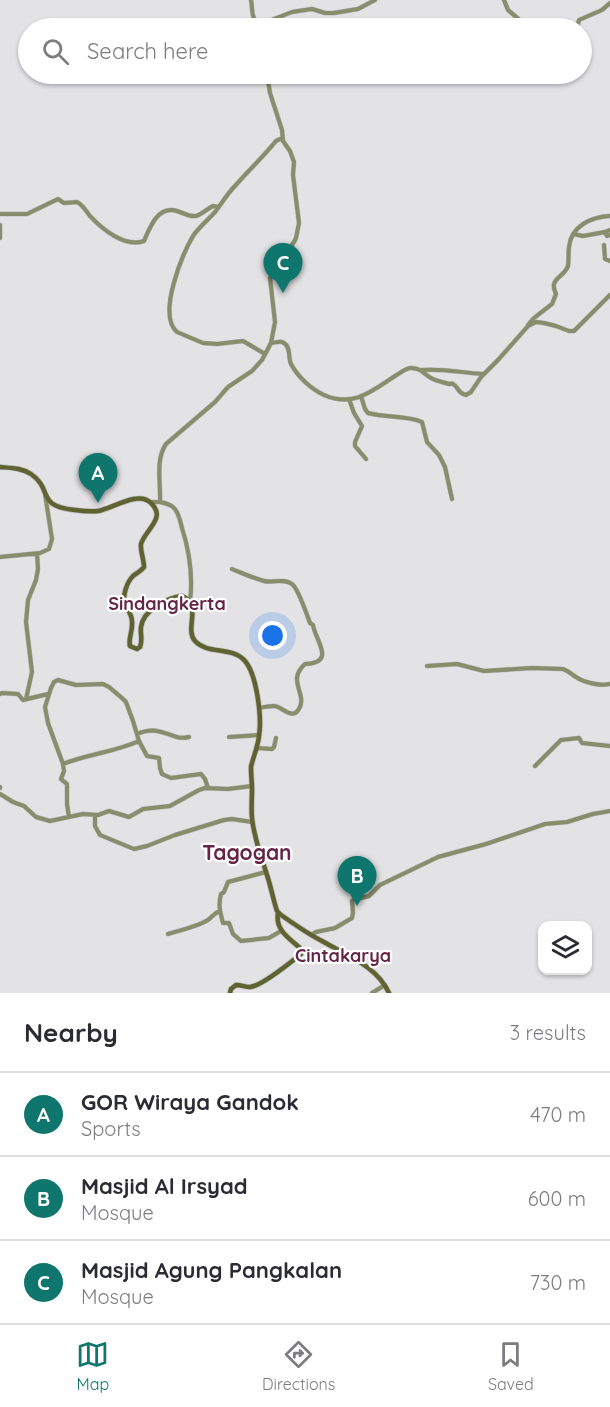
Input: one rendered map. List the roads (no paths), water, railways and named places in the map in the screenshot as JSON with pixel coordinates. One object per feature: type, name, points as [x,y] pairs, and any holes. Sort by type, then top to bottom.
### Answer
[{"type":"main road","points":[[0,467],[28,472],[38,480],[52,505],[76,511],[98,511],[134,499],[151,502],[157,515],[141,544],[144,567],[132,577],[124,598],[124,603],[131,612],[130,646],[136,649],[140,647],[141,625],[151,610],[180,596],[186,597],[192,611],[193,640],[210,649],[233,653],[246,662],[252,675],[259,708],[259,735],[251,767],[252,822],[256,844],[278,913],[278,923],[281,931],[300,948],[301,954],[255,986],[236,985],[232,987],[230,993]]},
{"type":"main road","points":[[278,913],[311,935],[365,965],[377,975],[389,993]]},
{"type":"street","points":[[251,0],[254,18]]},
{"type":"street","points":[[276,18],[292,12],[312,9],[334,13],[358,9],[375,0]]},
{"type":"street","points":[[504,0],[508,10],[517,18]]},
{"type":"street","points":[[581,18],[602,10],[610,3]]},
{"type":"street","points":[[160,502],[160,461],[166,444],[215,402],[231,384],[257,367],[271,343],[275,322],[270,278],[275,267],[294,242],[299,227],[293,158],[282,138],[282,129],[269,84]]},
{"type":"street","points":[[265,354],[243,340],[217,344],[200,342],[177,332],[172,327],[169,303],[178,272],[194,235],[233,188],[276,141],[282,138]]},
{"type":"street","points":[[0,214],[27,214],[58,199],[64,203],[77,202],[110,234],[132,243],[140,243],[144,241],[152,222],[159,215],[172,210],[195,216],[213,206],[218,207]]},
{"type":"street","points":[[421,370],[430,378],[453,384],[464,395],[471,392],[534,318],[552,304],[556,294],[554,285],[568,266],[569,246],[573,234],[587,221],[610,216]]},
{"type":"street","points":[[0,225],[0,238]]},
{"type":"street","points":[[573,234],[583,236],[608,231],[607,236],[610,235]]},
{"type":"street","points":[[604,245],[605,259],[610,261]]},
{"type":"street","points":[[528,326],[536,322],[574,331],[610,295]]},
{"type":"street","points":[[271,343],[286,344],[292,364],[301,377],[315,390],[329,397],[350,399],[361,396],[375,390],[408,368],[484,374]]},
{"type":"street","points":[[361,396],[368,413],[422,422],[428,444],[439,455],[445,466],[452,499]]},
{"type":"street","points":[[350,399],[354,413],[362,426],[355,446],[366,459]]},
{"type":"street","points":[[0,557],[38,554],[49,549],[51,532],[45,494]]},
{"type":"street","points":[[151,502],[168,504],[177,511],[190,556],[192,591],[190,602]]},
{"type":"street","points":[[26,699],[32,672],[26,622],[28,600],[38,569],[38,554]]},
{"type":"street","points":[[232,569],[264,581],[293,584],[323,652],[318,662],[305,664],[297,673],[300,705],[295,713],[290,714],[275,706],[259,708]]},
{"type":"street","points":[[427,666],[457,664],[484,670],[563,669],[580,680],[599,685],[610,684]]},
{"type":"street","points":[[69,817],[67,784],[61,780],[64,771],[63,764],[48,723],[45,704],[48,693],[58,680],[76,685],[106,685],[126,702],[139,741],[147,756],[159,757],[160,771],[171,778],[201,774],[208,789]]},
{"type":"street","points":[[0,694],[18,694],[22,699],[26,699],[48,693]]},
{"type":"street","points":[[137,734],[155,730],[183,739],[189,737]]},
{"type":"street","points":[[230,737],[259,735]]},
{"type":"street","points":[[257,748],[272,749],[276,738]]},
{"type":"street","points":[[536,766],[561,740],[579,738],[582,743],[610,746]]},
{"type":"street","points":[[63,764],[139,741]]},
{"type":"street","points":[[0,794],[24,806],[39,818],[54,821],[109,811],[129,818],[142,809],[170,806],[199,790],[252,786]]},
{"type":"street","points":[[311,935],[335,928],[352,918],[354,913],[351,905],[354,899],[369,896],[376,888],[438,857],[545,824],[567,822],[610,811]]},
{"type":"street","points":[[95,815],[95,826],[100,835],[134,849],[224,820],[252,822]]},
{"type":"street","points":[[266,872],[228,882],[221,894],[219,906],[223,923],[229,923],[233,934],[241,941],[269,938],[281,931]]},
{"type":"street","points":[[168,934],[195,926],[220,911]]},
{"type":"street","points":[[372,993],[385,985]]},
{"type":"place","name":"Masjid Agung Pangkalan","points":[[283,293]]},
{"type":"place","name":"GOR Wiraya Gandok","points":[[98,503]]},
{"type":"place","name":"Masjid Al Irsyad","points":[[357,906]]},
{"type":"district","name":"Sindangkerta","points":[[167,603]]},
{"type":"district","name":"Tagogan","points":[[247,852]]},
{"type":"district","name":"Cintakarya","points":[[343,955]]}]
